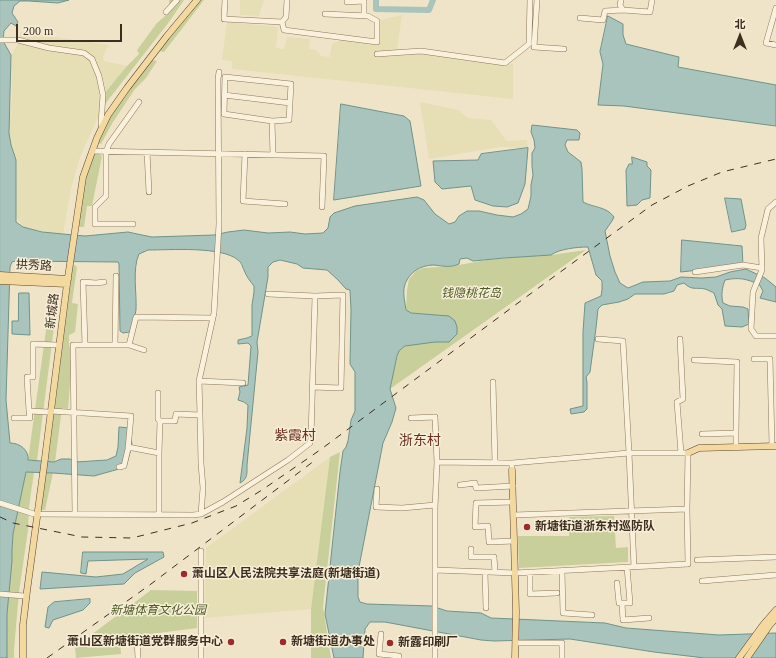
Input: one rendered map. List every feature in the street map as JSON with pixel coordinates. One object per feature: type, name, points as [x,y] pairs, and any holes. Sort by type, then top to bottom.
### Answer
[{"type":"main road","name":"新城路","points":[[73,234],[81,177],[94,137],[106,114],[125,86],[194,0]]},
{"type":"main road","name":"新城路","points":[[22,658],[20,625],[50,412],[68,264],[84,177],[97,138],[108,115],[197,0]]},
{"type":"main road","name":"拱秀路","points":[[0,275],[16,279]]},
{"type":"main road","name":"拱秀路","points":[[0,281],[16,279],[66,281]]},
{"type":"main road","name":"新城路","points":[[50,412],[56,345],[66,281]]},
{"type":"main road","points":[[688,452],[699,448],[774,446]]},
{"type":"main road","points":[[512,466],[516,612],[515,658]]},
{"type":"main road","name":"新城路","points":[[22,658],[23,625],[36,514]]},
{"type":"main road","points":[[746,658],[776,610]]},
{"type":"main road","points":[[739,658],[766,626],[776,618]]},
{"type":"street","points":[[166,12],[177,0]]},
{"type":"street","points":[[225,0],[224,19],[282,22]]},
{"type":"street","points":[[282,22],[286,17],[287,0]]},
{"type":"street","points":[[347,0],[347,2],[364,1],[364,15]]},
{"type":"street","points":[[377,54],[422,51],[505,63],[530,44],[530,0]]},
{"type":"street","points":[[537,0],[534,47],[564,49]]},
{"type":"street","points":[[620,0],[620,5],[623,10]]},
{"type":"street","points":[[580,18],[603,20],[605,11],[623,10],[650,12],[652,0]]},
{"type":"street","points":[[776,8],[766,43],[776,45]]},
{"type":"street","points":[[282,22],[284,30],[376,42],[377,22],[368,16],[325,14]]},
{"type":"street","points":[[0,40],[18,40],[49,48],[84,53],[92,59],[100,76],[103,95],[101,124]]},
{"type":"street","points":[[201,514],[203,488],[199,381],[214,313],[219,224],[219,72]]},
{"type":"street","points":[[225,77],[291,84],[290,103],[289,120],[272,120],[224,114],[225,77]]},
{"type":"street","points":[[224,94],[290,103]]},
{"type":"street","points":[[133,224],[95,224],[95,207],[106,196],[106,152],[109,144],[139,102]]},
{"type":"street","points":[[272,120],[273,155]]},
{"type":"street","points":[[92,151],[324,156],[322,207]]},
{"type":"street","points":[[147,152],[149,192]]},
{"type":"street","points":[[245,154],[243,201],[285,204]]},
{"type":"street","points":[[776,202],[768,209],[761,238],[762,270],[753,292],[751,328],[756,336],[776,336]]},
{"type":"street","points":[[695,272],[743,265],[762,268]]},
{"type":"street","points":[[115,345],[116,276]]},
{"type":"street","points":[[85,345],[83,282],[104,282]]},
{"type":"street","points":[[268,294],[315,296],[343,295],[341,388],[313,388]]},
{"type":"street","points":[[0,503],[36,514],[201,514],[230,498],[288,460],[310,443],[311,438],[315,296]]},
{"type":"street","points":[[129,345],[136,317],[213,318]]},
{"type":"street","points":[[680,339],[683,399],[677,402],[681,453]]},
{"type":"street","points":[[598,340],[623,341],[634,567]]},
{"type":"street","points":[[14,418],[30,418],[27,377],[34,377],[33,344],[56,345]]},
{"type":"street","points":[[74,514],[73,345],[129,345],[144,350]]},
{"type":"street","points":[[754,359],[770,359],[774,446]]},
{"type":"street","points":[[694,360],[737,362],[736,447]]},
{"type":"street","points":[[199,381],[243,383]]},
{"type":"street","points":[[493,382],[495,463]]},
{"type":"street","points":[[158,393],[158,419],[160,421],[159,515]]},
{"type":"street","points":[[29,411],[74,412],[131,416],[128,447],[124,466],[119,467]]},
{"type":"street","points":[[160,421],[175,421],[176,414],[200,415]]},
{"type":"street","points":[[411,418],[435,417],[437,462],[435,506],[435,658]]},
{"type":"street","points":[[702,434],[736,433]]},
{"type":"street","points":[[128,447],[159,453]]},
{"type":"street","points":[[435,570],[515,573],[688,564],[688,452],[629,453],[512,466],[495,463],[437,462]]},
{"type":"street","points":[[460,485],[475,483],[476,488],[513,486]]},
{"type":"street","points":[[377,489],[376,507],[402,508],[435,506]]},
{"type":"street","points":[[513,502],[476,503],[475,527],[488,526],[489,542],[514,541]]},
{"type":"street","points":[[514,516],[687,509]]},
{"type":"street","points":[[471,549],[471,557],[494,558],[495,572]]},
{"type":"street","points":[[201,551],[201,658]]},
{"type":"street","points":[[697,560],[776,557]]},
{"type":"street","points":[[617,583],[619,603],[630,603],[627,567]]},
{"type":"street","points":[[562,571],[563,613],[592,615]]},
{"type":"street","points":[[485,572],[486,608]]},
{"type":"street","points":[[530,572],[530,594],[557,593]]},
{"type":"street","points":[[702,581],[776,575]]},
{"type":"street","points":[[0,594],[24,596]]},
{"type":"street","points":[[622,603],[623,620],[649,618]]},
{"type":"street","points":[[381,634],[379,654],[399,656],[399,658]]},
{"type":"street","points":[[137,639],[138,658]]},
{"type":"street","points":[[516,643],[562,643],[562,658]]},
{"type":"shaded area","points":[[240,0],[264,0],[259,16],[240,15]]},
{"type":"shaded area","points":[[402,15],[397,49],[513,64],[513,99],[232,69],[232,61],[222,60],[227,22],[278,27],[276,48],[284,49],[287,37],[310,39],[309,49],[316,50],[321,56],[330,57],[332,44],[346,38],[376,42],[377,21]]},
{"type":"shaded area","points":[[21,32],[109,45],[103,56],[104,61],[127,66],[103,95],[102,108],[80,157],[71,189],[63,234],[42,232],[23,227],[16,217],[16,160],[9,133],[12,94],[11,55],[17,45]]},
{"type":"shaded area","points":[[420,102],[458,110],[468,118],[491,120],[507,141],[527,140],[528,148],[500,147],[429,159]]},
{"type":"shaded area","points":[[330,457],[311,609],[204,618],[206,548]]},
{"type":"green space","points":[[169,0],[184,0],[169,22],[102,108],[103,95],[139,54],[137,50],[157,23],[170,12]]},
{"type":"green space","points":[[199,0],[204,0],[164,52],[159,51]]},
{"type":"green space","points":[[152,60],[157,61],[146,78],[135,89],[113,122],[101,144],[97,143],[112,114]]},
{"type":"green space","points":[[97,153],[102,156],[92,206],[87,206],[84,227],[78,227],[85,179],[94,154]]},
{"type":"green space","name":"钱隐桃花岛","points":[[586,250],[390,389],[399,351],[449,316],[411,313],[406,310],[409,279],[416,271],[423,268],[453,266],[487,260],[551,255]]},
{"type":"green space","points":[[73,264],[77,267],[72,303],[78,304],[75,332],[69,335],[69,346],[73,347],[68,409],[62,408],[55,462],[48,461]]},
{"type":"green space","points":[[51,294],[58,296],[37,460],[28,460]]},
{"type":"green space","points":[[340,452],[323,607],[331,658],[311,658],[311,609],[330,457]]},
{"type":"green space","points":[[26,472],[34,472],[29,507],[28,530],[19,592],[14,658],[7,658],[7,614],[13,534]]},
{"type":"green space","points":[[46,473],[53,473],[45,510],[40,509]]},
{"type":"green space","points":[[614,516],[616,548],[628,547],[628,562],[519,568],[518,536],[569,536],[569,517]]},
{"type":"green space","name":"新塘体育文化公园","points":[[151,590],[197,591],[197,628],[120,638],[121,654],[76,658],[75,647]]},
{"type":"water","points":[[0,0],[69,0],[58,3],[20,1],[14,6],[12,13],[18,22],[16,26],[11,23],[4,31],[3,41],[11,55],[9,133],[16,160],[16,222],[23,227],[42,232],[85,236],[128,232],[152,237],[214,235],[244,230],[268,233],[323,233],[328,228],[330,217],[334,213],[355,206],[417,197],[424,200],[435,214],[449,224],[455,222],[459,216],[467,211],[479,211],[513,217],[528,209],[531,196],[533,175],[532,153],[535,148],[531,132],[532,125],[577,130],[580,133],[579,140],[567,140],[565,145],[568,152],[581,162],[583,202],[604,209],[611,213],[614,217],[605,231],[610,256],[620,283],[628,288],[643,282],[670,281],[681,277],[716,277],[730,272],[746,269],[765,278],[776,287],[776,302],[760,298],[763,291],[759,284],[742,279],[725,280],[722,292],[723,303],[730,306],[748,309],[749,324],[742,327],[725,326],[722,309],[718,305],[714,293],[705,289],[692,288],[684,283],[677,285],[674,291],[664,294],[635,294],[628,299],[619,302],[602,305],[598,309],[590,372],[586,377],[587,409],[584,412],[571,414],[570,409],[583,406],[583,332],[585,303],[601,296],[602,290],[602,281],[596,275],[588,247],[563,250],[551,255],[473,261],[467,258],[460,259],[459,264],[453,266],[429,265],[419,268],[408,278],[404,288],[406,310],[411,313],[449,316],[455,321],[457,334],[449,342],[435,342],[405,346],[399,351],[397,356],[390,389],[396,408],[383,443],[358,572],[358,597],[360,602],[367,604],[432,606],[447,611],[481,613],[491,618],[605,623],[626,628],[719,635],[776,633],[776,658],[705,658],[570,639],[481,640],[385,622],[370,622],[365,629],[363,658],[334,658],[325,614],[343,451],[348,441],[351,420],[355,411],[355,372],[350,364],[350,290],[346,289],[327,270],[303,268],[297,264],[280,260],[273,262],[268,267],[268,277],[257,342],[258,352],[247,473],[246,478],[240,483],[247,428],[248,405],[238,400],[240,392],[239,387],[248,385],[251,346],[248,343],[238,344],[238,340],[252,336],[252,305],[254,286],[238,260],[220,253],[182,249],[148,250],[139,254],[135,274],[136,313],[130,332],[123,333],[120,331],[118,262],[12,262],[10,267],[6,400],[10,443],[17,444],[23,448],[27,453],[28,460],[54,462],[61,459],[70,459],[76,462],[107,460],[116,456],[119,427],[130,428],[132,445],[126,467],[94,476],[26,472],[13,534],[7,614],[7,658],[0,658]]},
{"type":"water","points":[[608,16],[623,24],[623,35],[626,44],[679,57],[678,67],[776,85],[776,126],[624,106],[598,105],[603,64],[600,52]]},
{"type":"water","points":[[341,104],[404,116],[410,121],[421,186],[334,200]]},
{"type":"water","points":[[528,148],[525,184],[518,203],[507,207],[493,206],[475,200],[471,186],[442,189],[435,182],[433,161],[478,160],[481,154]]},
{"type":"water","points":[[632,157],[647,162],[647,166],[651,170],[650,198],[642,200],[637,205],[627,206],[626,170],[629,164],[632,164]]},
{"type":"water","points":[[725,198],[741,199],[746,225],[745,229],[732,232]]},
{"type":"water","points":[[682,240],[742,246],[743,265],[681,272]]},
{"type":"water","points":[[19,293],[29,293],[30,335],[12,334],[12,321],[18,321]]},
{"type":"water","points":[[83,552],[163,552],[164,557],[135,573],[124,584],[40,589],[42,572],[96,577],[123,574],[148,559],[88,561],[86,574],[81,573]]},
{"type":"water","points":[[90,599],[90,603],[83,610],[53,620],[49,628],[45,627],[48,607],[54,602]]},
{"type":"waterway","points":[[376,0],[376,9],[429,10],[433,0]]},
{"type":"railway","points":[[0,517],[13,523],[82,537],[132,538],[192,523],[236,506],[320,450],[652,205],[688,186],[722,172],[776,159]]},
{"type":"railway","points":[[47,658],[151,584],[314,461]]},
{"type":"place","name":"新塘街道浙东村巡防队","points":[[527,527]]},
{"type":"place","name":"萧山区人民法院共享法庭(新塘街道)","points":[[184,574]]},
{"type":"place","name":"萧山区新塘街道党群服务中心","points":[[231,642]]},
{"type":"place","name":"新塘街道办事处","points":[[283,642]]},
{"type":"place","name":"新露印刷厂","points":[[390,643]]},
{"type":"district","name":"紫霞村","points":[[295,436]]},
{"type":"district","name":"浙东村","points":[[420,441]]}]
